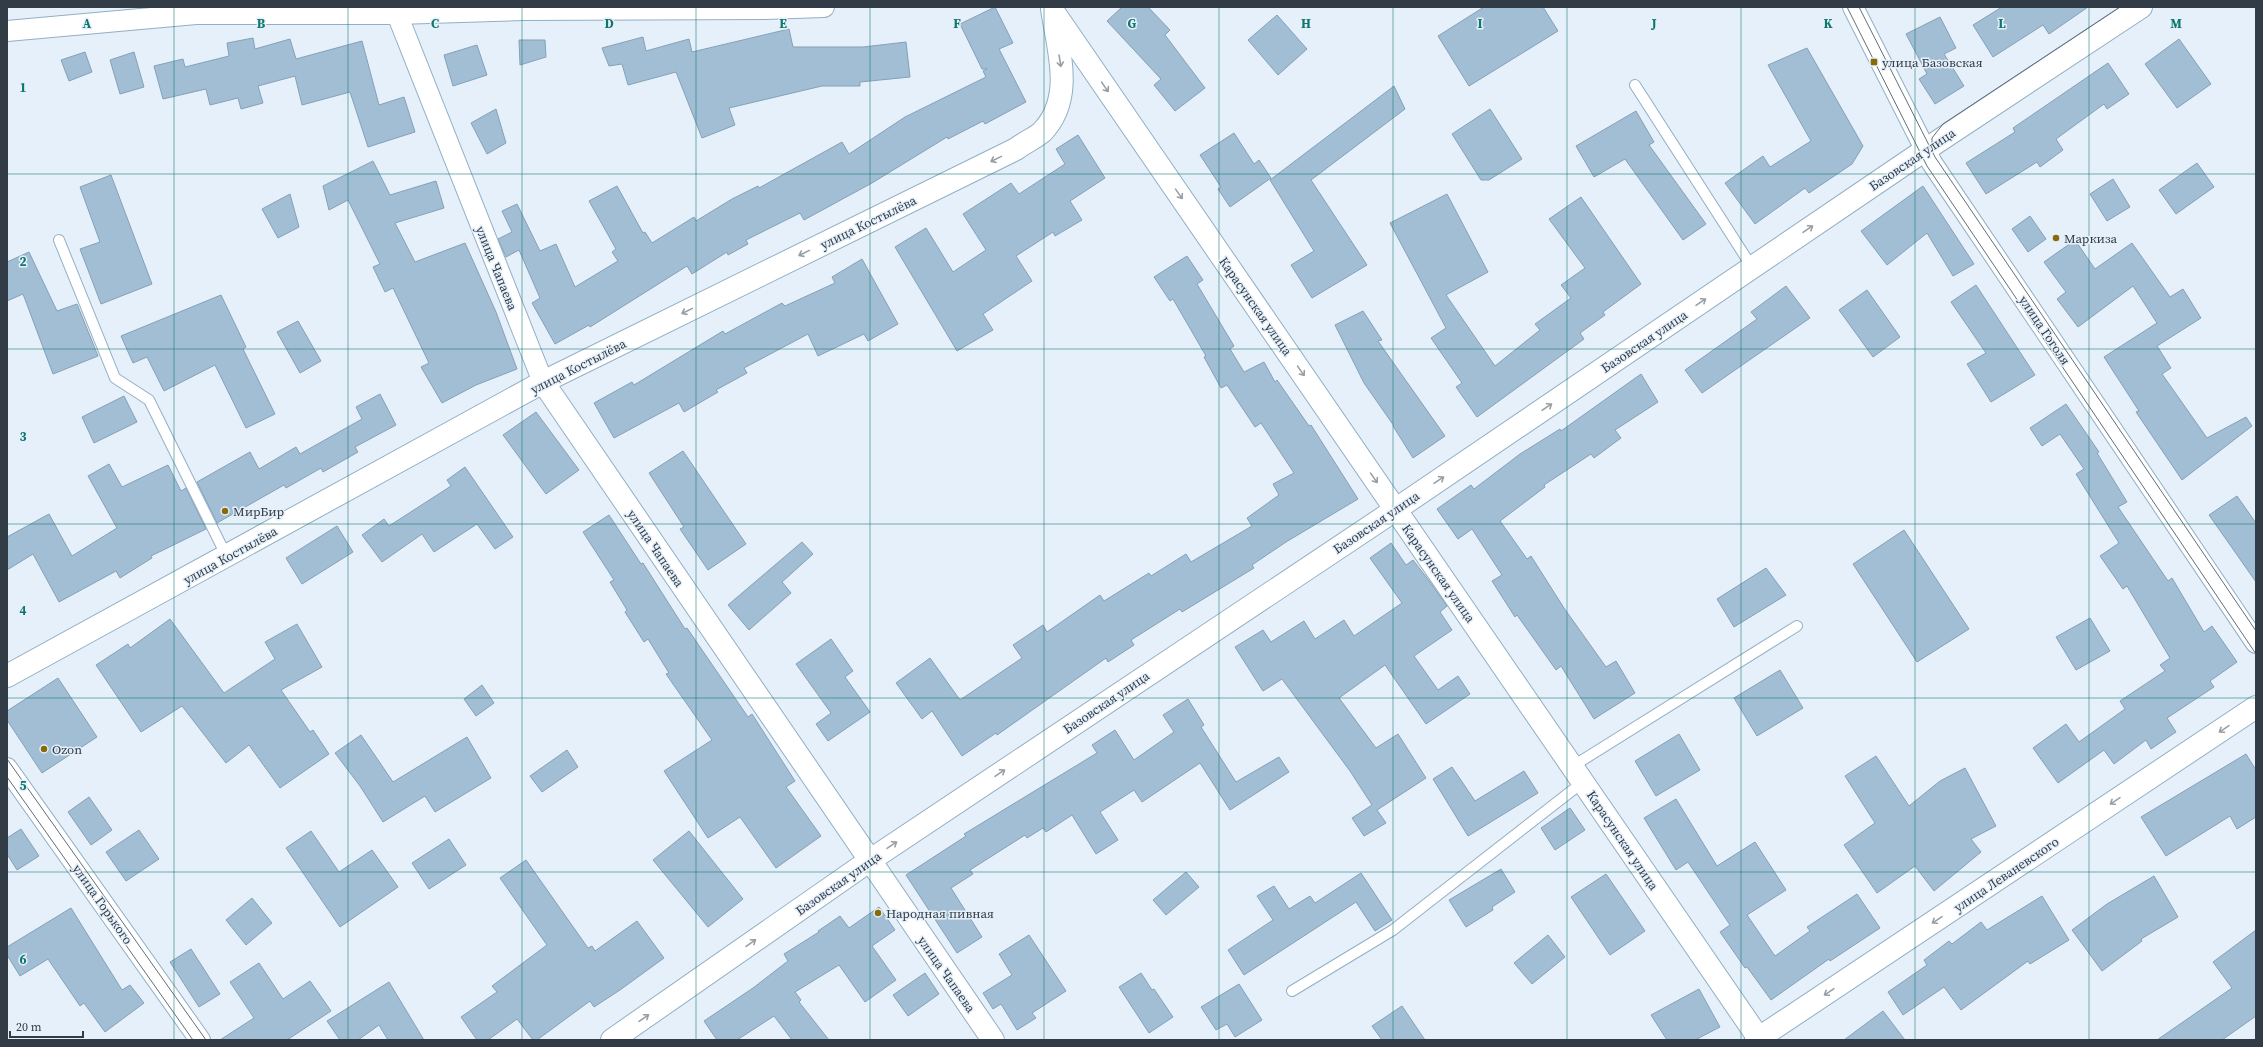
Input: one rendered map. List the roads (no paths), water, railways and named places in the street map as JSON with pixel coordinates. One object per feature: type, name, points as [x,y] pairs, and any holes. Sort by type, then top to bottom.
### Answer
[{"type":"street","points":[[7,31],[196,14],[397,14],[523,10],[765,9],[824,7]]},
{"type":"street","name":"улица Гоголя","points":[[1853,7],[1925,150],[1941,177],[2256,642]]},
{"type":"street","name":"Базовская улица","points":[[612,1040],[869,861],[1395,510],[1925,150],[2141,7]]},
{"type":"street","name":"улица Костылёва","points":[[7,676],[227,557],[543,382],[1016,148],[1041,132],[1056,115],[1062,97],[1062,73],[1051,8]]},
{"type":"street","name":"Карасунская улица","points":[[1051,8],[1578,774],[1758,1040]]},
{"type":"street","name":"улица Чапаева","points":[[397,14],[543,382],[869,861],[993,1040]]},
{"type":"street","name":"улица Леваневского","points":[[1758,1040],[2256,707]]},
{"type":"street","name":"улица Горького","points":[[7,768],[200,1040]]},
{"type":"lane","points":[[1635,85],[1752,267]]},
{"type":"lane","points":[[59,240],[115,378],[149,400],[227,557]]},
{"type":"lane","points":[[1292,991],[1393,930],[1578,774],[1797,626]]},
{"type":"tram line","points":[[1847,7],[1927,166],[2256,654]]},
{"type":"tram line","points":[[1859,7],[1935,157],[2256,631]]},
{"type":"tram line","points":[[1932,150],[1932,138],[1943,124],[2120,7]]},
{"type":"tram line","points":[[7,759],[206,1040]]},
{"type":"tram line","points":[[7,777],[193,1040]]},
{"type":"place","name":"улица Базовская","points":[[1874,62]]},
{"type":"place","name":"Маркиза","points":[[2056,238]]},
{"type":"place","name":"МирБир","points":[[225,511]]},
{"type":"place","name":"Ozon","points":[[44,749]]},
{"type":"place","name":"Народная пивная","points":[[878,913]]}]
